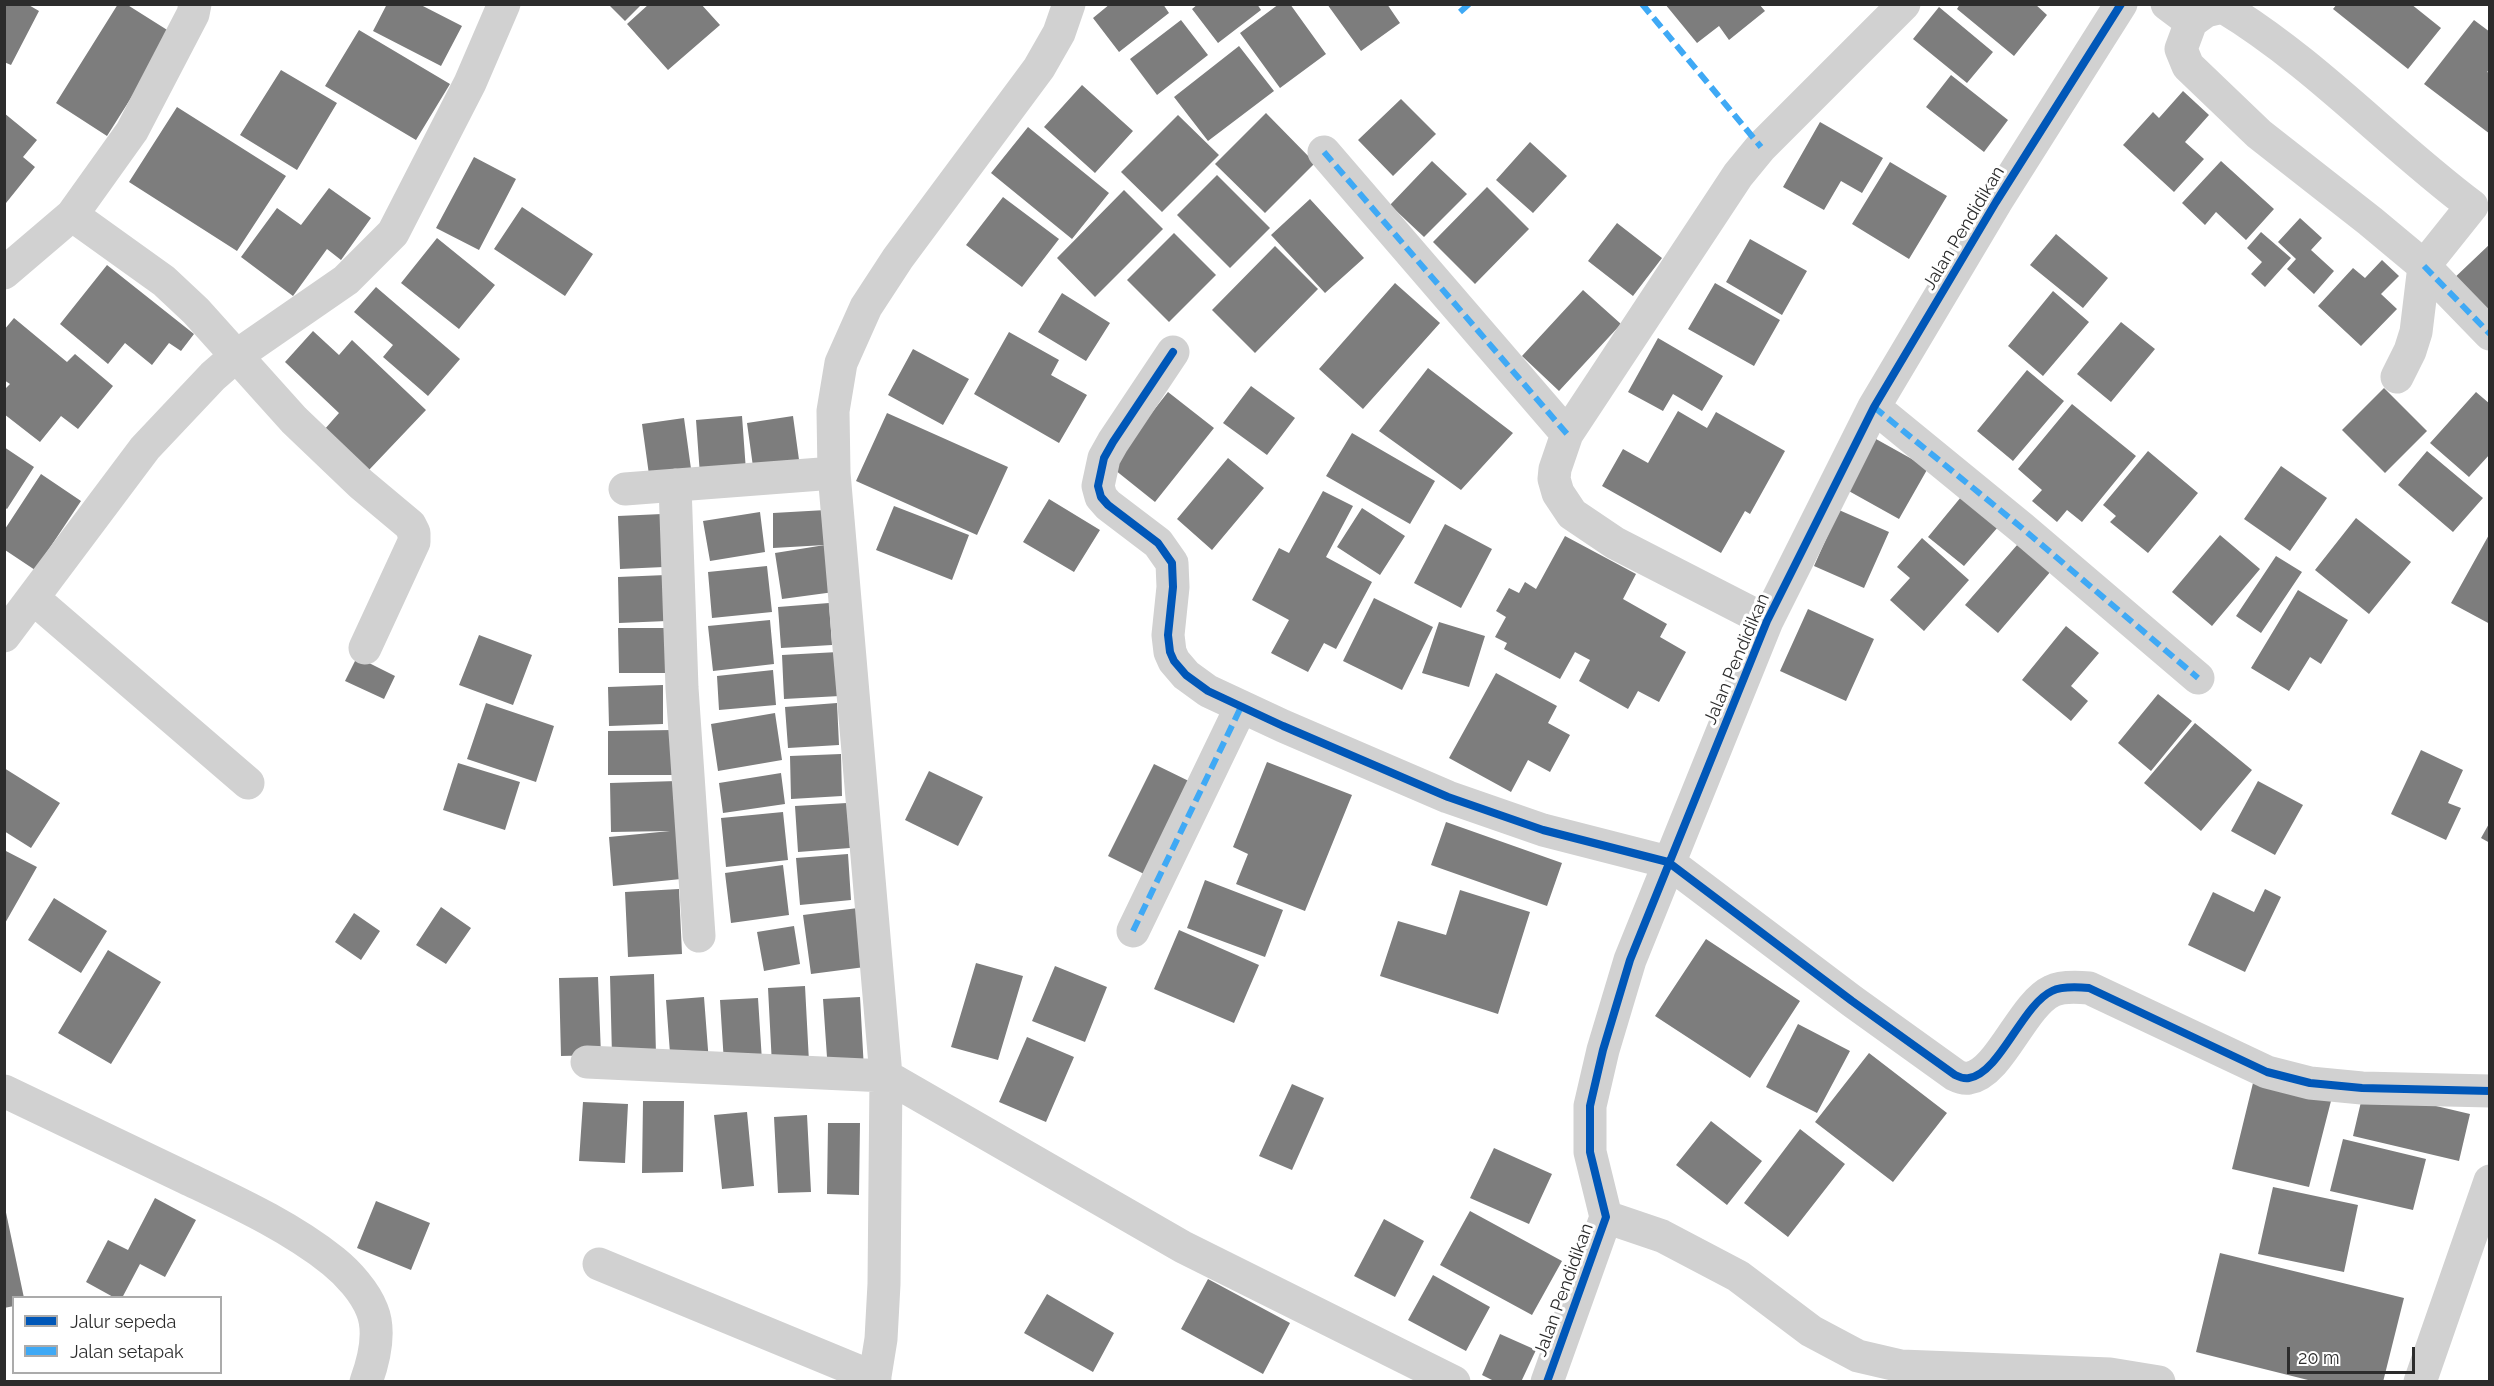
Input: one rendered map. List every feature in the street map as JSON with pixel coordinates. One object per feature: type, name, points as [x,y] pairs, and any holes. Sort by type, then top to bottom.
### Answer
[{"type":"street","points":[[4,273],[72,215],[132,131],[193,14],[195,4]]},
{"type":"street","points":[[4,636],[145,448],[213,376],[236,357],[346,280],[393,233],[470,83],[504,4]]},
{"type":"street","points":[[598,1264],[874,1380],[881,1339],[884,1284],[886,1076],[834,473],[833,411],[841,363],[866,307],[898,258],[1039,68],[1059,33],[1069,4]]},
{"type":"street","points":[[1767,621],[1615,543],[1572,514],[1558,493],[1554,479],[1555,469],[1567,434],[1738,176],[1761,147],[1904,4]]},
{"type":"street","name":"Jalan Pendidikan","points":[[1547,1382],[1606,1217],[1590,1152],[1590,1106],[1603,1050],[1630,960],[1767,621],[1874,407],[1996,202],[2121,4]]},
{"type":"street","points":[[2397,377],[2416,333],[2424,266],[2481,210],[2445,186],[2289,53],[2251,24],[2223,7],[2179,14],[2181,50],[2188,66],[2259,134],[2424,266],[2490,334]]},
{"type":"street","points":[[1324,152],[1567,434]]},
{"type":"street","points":[[72,215],[164,281],[196,311],[294,420],[361,484],[410,525],[414,533],[414,542],[403,571],[365,648]]},
{"type":"street","points":[[1173,352],[1108,450],[1099,474],[1098,486],[1101,497],[1108,505],[1158,543],[1172,563],[1173,586],[1168,635],[1170,652],[1174,661],[1186,675],[1208,691],[1448,797],[1543,830],[1668,862],[1852,1001],[1955,1075],[1964,1078],[1970,1078],[1990,1065],[2037,1003],[2052,991],[2076,987],[2089,988],[2267,1072],[2299,1080],[2362,1088],[2490,1091]]},
{"type":"street","points":[[1874,407],[2022,528],[2198,678]]},
{"type":"street","points":[[625,489],[834,473]]},
{"type":"street","points":[[675,485],[682,688],[699,936]]},
{"type":"street","points":[[33,598],[248,783]]},
{"type":"street","points":[[1133,931],[1241,707]]},
{"type":"street","points":[[587,1062],[886,1076],[1183,1247],[1454,1382]]},
{"type":"street","points":[[4,1091],[217,1193],[292,1233],[334,1262],[358,1287],[371,1308],[377,1324],[371,1368],[366,1382]]},
{"type":"street","points":[[2420,1382],[2490,1181]]},
{"type":"street","points":[[1606,1217],[1662,1236],[1738,1276],[1811,1331],[1858,1356],[1901,1366],[2110,1374],[2159,1382]]},
{"type":"building","points":[[4,4],[27,4],[39,11],[11,65],[4,62]]},
{"type":"building","points":[[118,4],[126,4],[172,33],[107,136],[56,103]]},
{"type":"building","points":[[387,4],[419,4],[462,26],[441,66],[373,31]]},
{"type":"building","points":[[608,4],[642,4],[625,21]]},
{"type":"building","points":[[649,4],[701,4],[720,25],[668,70],[627,24]]},
{"type":"building","points":[[1110,4],[1163,4],[1169,13],[1119,52],[1093,18]]},
{"type":"building","points":[[1198,4],[1257,4],[1261,10],[1218,43],[1192,9]]},
{"type":"building","points":[[1279,4],[1290,4],[1326,54],[1280,88],[1240,33]]},
{"type":"building","points":[[1327,4],[1387,4],[1400,23],[1361,51]]},
{"type":"building","points":[[1665,4],[1759,4],[1765,11],[1729,40],[1719,26],[1697,43]]},
{"type":"building","points":[[1960,4],[2035,4],[2047,15],[2014,56],[1957,9]]},
{"type":"building","points":[[2337,4],[2411,4],[2441,28],[2408,69],[2333,9]]},
{"type":"building","points":[[1939,7],[1993,52],[1967,83],[1913,39]]},
{"type":"building","points":[[1181,20],[1208,55],[1157,95],[1130,59]]},
{"type":"building","points":[[2474,20],[2490,32],[2490,69],[2487,72],[2490,73],[2490,134],[2424,84]]},
{"type":"building","points":[[359,30],[450,84],[416,140],[325,86]]},
{"type":"building","points":[[1239,46],[1274,91],[1208,141],[1174,97]]},
{"type":"building","points":[[281,70],[337,103],[297,170],[240,135]]},
{"type":"building","points":[[1951,75],[2008,120],[1984,152],[1926,107]]},
{"type":"building","points":[[1082,85],[1133,131],[1095,173],[1044,127]]},
{"type":"building","points":[[2183,91],[2209,115],[2185,142],[2204,159],[2174,192],[2123,145],[2153,112],[2159,118]]},
{"type":"building","points":[[1401,99],[1436,134],[1393,176],[1358,140]]},
{"type":"building","points":[[177,107],[286,176],[237,251],[129,182]]},
{"type":"building","points":[[4,113],[37,140],[23,157],[35,167],[6,203]]},
{"type":"building","points":[[1266,113],[1315,163],[1265,213],[1215,164]]},
{"type":"building","points":[[1178,115],[1219,155],[1162,212],[1121,172]]},
{"type":"building","points":[[1820,122],[1883,158],[1862,193],[1841,181],[1824,210],[1783,187]]},
{"type":"building","points":[[1028,127],[1109,193],[1072,239],[991,173]]},
{"type":"building","points":[[1530,142],[1567,176],[1533,213],[1496,180]]},
{"type":"building","points":[[474,157],[516,179],[479,250],[436,228]]},
{"type":"building","points":[[1432,161],[1467,194],[1424,237],[1390,205]]},
{"type":"building","points":[[2221,161],[2274,209],[2246,240],[2216,212],[2205,225],[2182,203]]},
{"type":"building","points":[[1890,162],[1947,196],[1909,259],[1852,224]]},
{"type":"building","points":[[1217,175],[1270,228],[1230,268],[1177,215]]},
{"type":"building","points":[[1487,187],[1529,229],[1475,284],[1433,242]]},
{"type":"building","points":[[329,188],[371,218],[341,260],[327,249],[293,296],[241,257],[277,208],[301,225]]},
{"type":"building","points":[[1124,190],[1163,229],[1095,297],[1057,258]]},
{"type":"building","points":[[1003,197],[1059,239],[1022,287],[966,245]]},
{"type":"building","points":[[1310,199],[1364,258],[1325,293],[1271,235]]},
{"type":"building","points":[[522,207],[593,254],[565,296],[494,249]]},
{"type":"building","points":[[2300,218],[2322,238],[2311,250],[2334,271],[2314,294],[2287,269],[2296,259],[2278,242]]},
{"type":"building","points":[[1617,223],[1662,258],[1633,296],[1588,261]]},
{"type":"building","points":[[2261,232],[2291,258],[2265,287],[2251,274],[2262,262],[2247,248]]},
{"type":"building","points":[[1174,233],[1216,275],[1169,322],[1127,280]]},
{"type":"building","points":[[2056,234],[2108,278],[2083,308],[2030,265]]},
{"type":"building","points":[[437,238],[495,285],[459,329],[401,283]]},
{"type":"building","points":[[1750,239],[1807,271],[1782,315],[1726,282]]},
{"type":"building","points":[[2490,244],[2490,323],[2450,282]]},
{"type":"building","points":[[1275,246],[1318,289],[1255,353],[1212,310]]},
{"type":"building","points":[[2382,260],[2399,276],[2381,294],[2397,309],[2361,346],[2318,306],[2353,268],[2365,278]]},
{"type":"building","points":[[107,265],[194,334],[181,351],[169,343],[152,365],[125,343],[108,364],[60,324]]},
{"type":"building","points":[[1395,283],[1440,323],[1363,409],[1319,369]]},
{"type":"building","points":[[1715,283],[1780,320],[1754,366],[1688,329]]},
{"type":"building","points":[[376,287],[460,359],[428,396],[383,357],[393,345],[354,312]]},
{"type":"building","points":[[1583,290],[1621,324],[1559,391],[1522,356]]},
{"type":"building","points":[[2053,291],[2089,322],[2043,376],[2008,346]]},
{"type":"building","points":[[1062,293],[1110,323],[1086,361],[1038,332]]},
{"type":"building","points":[[14,318],[67,362],[75,354],[113,386],[78,429],[61,416],[40,442],[4,414],[4,390],[10,384],[4,380],[4,330]]},
{"type":"building","points":[[2121,322],[2155,349],[2111,402],[2077,374]]},
{"type":"building","points":[[313,331],[339,355],[352,340],[426,410],[368,471],[324,430],[339,413],[285,362]]},
{"type":"building","points":[[1009,332],[1059,360],[1051,375],[1087,395],[1059,443],[974,394]]},
{"type":"building","points":[[1658,338],[1723,376],[1702,411],[1673,394],[1663,411],[1628,392]]},
{"type":"building","points":[[913,349],[969,379],[943,425],[888,395]]},
{"type":"building","points":[[1428,368],[1513,433],[1461,490],[1379,431]]},
{"type":"building","points":[[2027,370],[2064,401],[2013,461],[1977,431]]},
{"type":"building","points":[[1251,386],[1295,418],[1267,455],[1223,423]]},
{"type":"building","points":[[2384,388],[2427,431],[2385,473],[2342,430]]},
{"type":"building","points":[[1168,392],[1214,428],[1155,502],[1110,466]]},
{"type":"building","points":[[2476,392],[2490,404],[2490,454],[2469,477],[2430,443]]},
{"type":"building","points":[[2072,404],[2136,456],[2082,522],[2067,510],[2057,522],[2032,501],[2042,490],[2018,469]]},
{"type":"building","points":[[1678,411],[1707,428],[1716,412],[1785,451],[1750,514],[1745,511],[1721,553],[1602,486],[1623,449],[1648,463]]},
{"type":"building","points":[[887,413],[1008,467],[977,535],[856,481]]},
{"type":"building","points":[[742,416],[746,471],[700,475],[696,420]]},
{"type":"building","points":[[793,416],[800,467],[754,474],[747,423]]},
{"type":"building","points":[[684,418],[692,476],[650,482],[642,424]]},
{"type":"building","points":[[1352,433],[1435,481],[1410,524],[1326,476]]},
{"type":"building","points":[[1876,439],[1928,468],[1899,519],[1847,490]]},
{"type":"building","points":[[4,447],[34,467],[7,509],[4,507]]},
{"type":"building","points":[[2148,451],[2198,493],[2148,553],[2110,522],[2116,516],[2103,505]]},
{"type":"building","points":[[2427,451],[2483,498],[2453,532],[2398,485]]},
{"type":"building","points":[[1228,458],[1264,488],[1212,550],[1177,519]]},
{"type":"building","points":[[2281,466],[2327,498],[2290,551],[2244,519]]},
{"type":"building","points":[[41,474],[81,501],[35,570],[5,550],[5,529]]},
{"type":"building","points":[[1323,491],[1353,506],[1326,557],[1372,582],[1336,649],[1324,643],[1308,672],[1271,653],[1289,620],[1252,600],[1279,548],[1289,553]]},
{"type":"building","points":[[1961,497],[1998,527],[1964,566],[1928,537]]},
{"type":"building","points":[[1049,499],[1100,530],[1074,572],[1023,542]]},
{"type":"building","points":[[894,506],[969,535],[952,580],[876,550]]},
{"type":"building","points":[[1362,508],[1405,536],[1380,575],[1337,547]]},
{"type":"building","points":[[826,510],[834,592],[782,599],[775,553],[825,545],[773,548],[773,513]]},
{"type":"building","points":[[1839,510],[1889,532],[1864,588],[1814,566]]},
{"type":"building","points":[[760,512],[765,552],[710,561],[703,521]]},
{"type":"building","points":[[662,514],[664,567],[620,569],[618,516]]},
{"type":"building","points":[[2356,518],[2411,562],[2369,614],[2315,570]]},
{"type":"building","points":[[1445,524],[1492,549],[1461,608],[1414,583]]},
{"type":"building","points":[[2490,533],[2490,624],[2451,603]]},
{"type":"building","points":[[2220,535],[2260,569],[2212,626],[2172,592]]},
{"type":"building","points":[[1565,536],[1636,574],[1623,599],[1667,624],[1660,637],[1686,652],[1659,702],[1638,691],[1628,709],[1579,681],[1590,660],[1575,652],[1560,679],[1504,649],[1507,643],[1495,637],[1506,617],[1496,611],[1509,588],[1519,593],[1525,582],[1536,589]]},
{"type":"building","points":[[2024,537],[2057,564],[1998,633],[1965,605]]},
{"type":"building","points":[[1922,538],[1969,580],[1924,631],[1890,600],[1910,578],[1897,567]]},
{"type":"building","points":[[2276,556],[2302,572],[2261,633],[2236,616]]},
{"type":"building","points":[[767,566],[772,612],[712,618],[708,572]]},
{"type":"building","points":[[666,575],[667,621],[619,623],[618,577]]},
{"type":"building","points":[[2298,590],[2348,620],[2321,664],[2310,657],[2289,691],[2251,668]]},
{"type":"building","points":[[1374,598],[1433,627],[1402,690],[1343,661]]},
{"type":"building","points":[[829,603],[832,645],[781,648],[778,607]]},
{"type":"building","points":[[1808,609],[1874,639],[1846,701],[1780,671]]},
{"type":"building","points":[[770,620],[774,664],[713,671],[708,626]]},
{"type":"building","points":[[1439,622],[1485,636],[1469,687],[1422,673]]},
{"type":"building","points":[[2066,626],[2099,653],[2071,686],[2088,701],[2071,721],[2022,680]]},
{"type":"building","points":[[618,628],[665,628],[666,673],[619,673]]},
{"type":"building","points":[[479,635],[532,655],[513,705],[459,685]]},
{"type":"building","points":[[838,652],[840,696],[784,699],[782,655]]},
{"type":"building","points":[[357,657],[395,676],[384,699],[345,681]]},
{"type":"building","points":[[773,670],[776,705],[719,710],[717,676]]},
{"type":"building","points":[[1496,673],[1557,706],[1548,723],[1570,735],[1550,772],[1528,760],[1511,792],[1449,758]]},
{"type":"building","points":[[663,685],[663,724],[609,726],[608,687]]},
{"type":"building","points":[[2158,694],[2192,721],[2151,771],[2118,743]]},
{"type":"building","points":[[486,703],[554,726],[536,782],[467,759]]},
{"type":"building","points":[[837,703],[839,745],[788,748],[785,707]]},
{"type":"building","points":[[775,713],[782,760],[718,771],[711,724]]},
{"type":"building","points":[[2195,723],[2252,770],[2201,831],[2144,783]]},
{"type":"building","points":[[673,730],[673,775],[608,775],[608,731]]},
{"type":"building","points":[[2421,750],[2463,770],[2448,803],[2461,808],[2446,840],[2391,814]]},
{"type":"building","points":[[841,754],[842,796],[791,799],[790,756]]},
{"type":"building","points":[[1267,762],[1352,795],[1305,911],[1236,884],[1248,854],[1233,847]]},
{"type":"building","points":[[458,763],[520,782],[505,830],[443,810]]},
{"type":"building","points":[[1154,764],[1199,786],[1152,878],[1108,856]]},
{"type":"building","points":[[4,768],[60,803],[31,848],[4,831]]},
{"type":"building","points":[[929,771],[983,797],[958,846],[905,820]]},
{"type":"building","points":[[781,773],[785,804],[723,813],[719,783]]},
{"type":"building","points":[[677,781],[681,879],[613,886],[609,837],[670,831],[611,832],[610,783]]},
{"type":"building","points":[[2258,781],[2303,805],[2275,855],[2231,831]]},
{"type":"building","points":[[847,803],[850,848],[798,852],[795,806]]},
{"type":"building","points":[[783,812],[788,860],[726,867],[721,818]]},
{"type":"building","points":[[1446,822],[1562,863],[1547,906],[1431,865]]},
{"type":"building","points":[[2490,822],[2490,843],[2481,838]]},
{"type":"building","points":[[4,850],[37,867],[4,925]]},
{"type":"building","points":[[848,854],[851,900],[800,905],[796,858]]},
{"type":"building","points":[[783,865],[789,915],[731,923],[725,873]]},
{"type":"building","points":[[1205,880],[1283,910],[1265,957],[1187,928]]},
{"type":"building","points":[[679,889],[682,954],[628,957],[625,892]]},
{"type":"building","points":[[2265,889],[2281,897],[2245,972],[2188,945],[2213,892],[2254,912]]},
{"type":"building","points":[[1460,890],[1530,912],[1498,1014],[1380,976],[1398,921],[1446,935]]},
{"type":"building","points":[[54,898],[107,931],[81,973],[28,940]]},
{"type":"building","points":[[441,907],[471,928],[446,964],[416,945]]},
{"type":"building","points":[[858,908],[865,967],[811,974],[803,915]]},
{"type":"building","points":[[354,913],[380,931],[361,960],[335,942]]},
{"type":"building","points":[[794,926],[800,964],[764,971],[757,932]]},
{"type":"building","points":[[1179,930],[1259,965],[1234,1023],[1154,989]]},
{"type":"building","points":[[1706,939],[1800,1001],[1750,1078],[1655,1016]]},
{"type":"building","points":[[108,950],[161,982],[111,1064],[58,1033]]},
{"type":"building","points":[[976,963],[1023,976],[998,1060],[951,1047]]},
{"type":"building","points":[[1055,966],[1107,987],[1085,1042],[1032,1021]]},
{"type":"building","points":[[654,974],[656,1055],[612,1056],[610,976]]},
{"type":"building","points":[[598,977],[601,1055],[561,1056],[559,978]]},
{"type":"building","points":[[805,986],[809,1062],[772,1065],[768,988]]},
{"type":"building","points":[[704,997],[709,1063],[671,1066],[666,1000]]},
{"type":"building","points":[[860,997],[864,1070],[828,1072],[823,999]]},
{"type":"building","points":[[758,998],[762,1061],[724,1063],[720,1000]]},
{"type":"building","points":[[1798,1024],[1850,1051],[1817,1113],[1766,1087]]},
{"type":"building","points":[[1027,1037],[1074,1057],[1046,1122],[999,1102]]},
{"type":"building","points":[[1869,1053],[1947,1113],[1893,1182],[1815,1122]]},
{"type":"building","points":[[2253,1083],[2331,1101],[2309,1187],[2232,1169]]},
{"type":"building","points":[[1292,1084],[1324,1098],[1292,1170],[1259,1156]]},
{"type":"building","points":[[2364,1089],[2470,1114],[2459,1161],[2353,1136]]},
{"type":"building","points":[[643,1101],[684,1101],[683,1172],[642,1173]]},
{"type":"building","points":[[583,1102],[628,1104],[625,1163],[579,1161]]},
{"type":"building","points":[[747,1112],[754,1186],[722,1189],[714,1115]]},
{"type":"building","points":[[807,1115],[811,1192],[778,1193],[774,1117]]},
{"type":"building","points":[[1711,1121],[1762,1161],[1727,1205],[1676,1165]]},
{"type":"building","points":[[828,1123],[860,1123],[859,1195],[827,1194]]},
{"type":"building","points":[[1800,1129],[1845,1164],[1788,1237],[1744,1203]]},
{"type":"building","points":[[2343,1139],[2426,1159],[2413,1210],[2330,1191]]},
{"type":"building","points":[[1494,1148],[1552,1174],[1529,1224],[1470,1198]]},
{"type":"building","points":[[2273,1187],[2358,1205],[2344,1272],[2258,1254]]},
{"type":"building","points":[[155,1198],[196,1220],[165,1277],[140,1264],[123,1296],[111,1296],[86,1282],[108,1240],[128,1250]]},
{"type":"building","points":[[376,1201],[430,1223],[411,1270],[357,1248]]},
{"type":"building","points":[[4,1203],[24,1296],[12,1296],[12,1306],[4,1308]]},
{"type":"building","points":[[1470,1211],[1562,1261],[1532,1315],[1440,1265]]},
{"type":"building","points":[[1384,1219],[1424,1241],[1395,1297],[1354,1276]]},
{"type":"building","points":[[2220,1253],[2404,1298],[2383,1382],[2316,1382],[2196,1352]]},
{"type":"building","points":[[1433,1275],[1490,1307],[1466,1351],[1408,1320]]},
{"type":"building","points":[[1208,1279],[1290,1323],[1263,1374],[1181,1329]]},
{"type":"building","points":[[1047,1294],[1114,1333],[1093,1372],[1024,1333]]},
{"type":"building","points":[[1500,1334],[1536,1350],[1521,1382],[1496,1382],[1482,1375]]},
{"type":"marked path","points":[[1460,12],[1469,4]]},
{"type":"marked path","points":[[1642,4],[1761,147]]},
{"type":"marked path","points":[[1324,152],[1567,434]]},
{"type":"marked path","points":[[2424,266],[2490,334]]},
{"type":"marked path","points":[[1874,407],[2022,528],[2198,678]]},
{"type":"marked path","points":[[1133,931],[1241,707]]},
{"type":"cycle path","points":[[1547,1382],[1606,1217],[1590,1152],[1590,1106],[1603,1050],[1630,960],[1767,621],[1874,407],[1996,202],[2121,4]]},
{"type":"cycle path","points":[[1173,352],[1104,458],[1098,486],[1101,497],[1108,505],[1158,543],[1172,563],[1173,587],[1168,635],[1170,652],[1174,661],[1186,675],[1208,691],[1448,797],[1543,830],[1668,862],[1852,1001],[1960,1077],[1969,1078],[1991,1064],[2041,999],[2056,989],[2075,987],[2089,988],[2267,1072],[2310,1083],[2362,1088],[2490,1091]]}]
